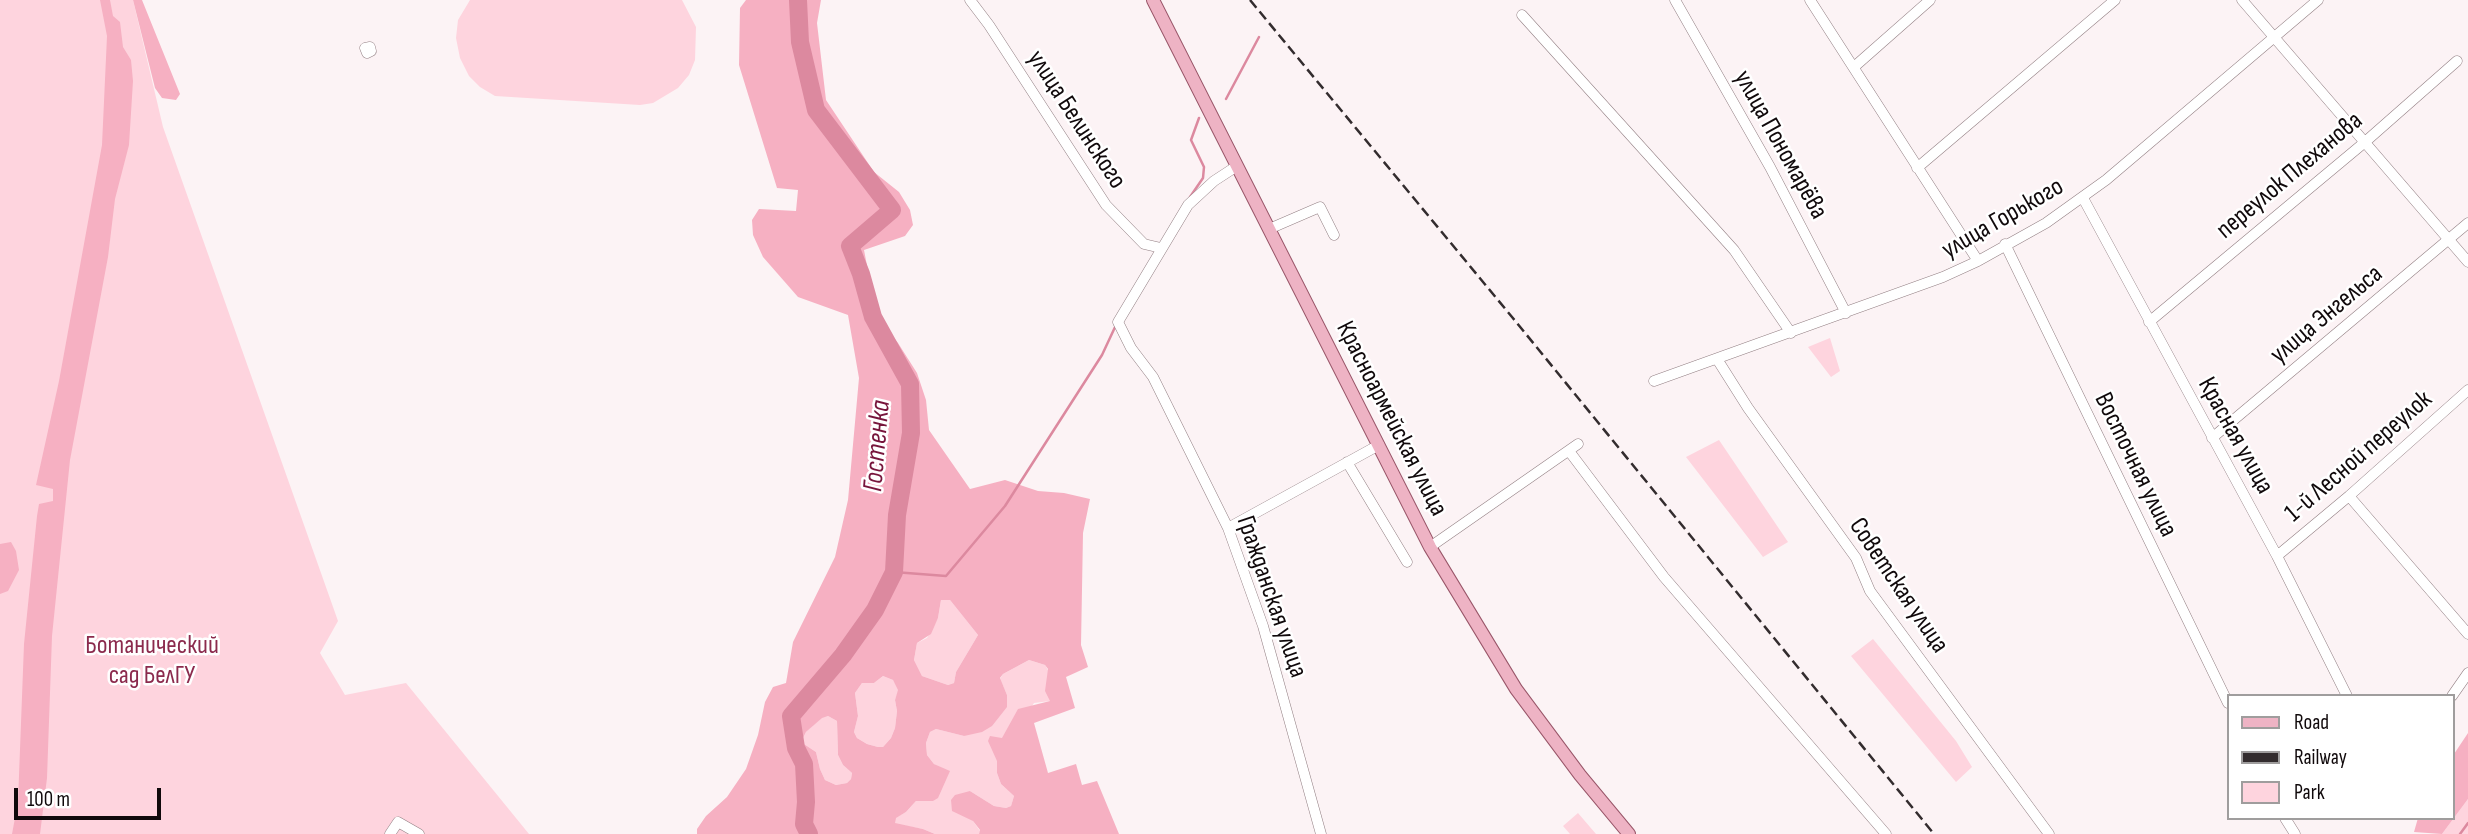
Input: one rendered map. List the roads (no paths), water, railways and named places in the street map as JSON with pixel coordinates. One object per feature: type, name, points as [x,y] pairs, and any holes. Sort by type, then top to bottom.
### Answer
[{"type":"main road","name":"Красноармейская улица","points":[[1153,0],[1430,547],[1516,689],[1580,775],[1629,834]]},
{"type":"street","name":"улица Белинского","points":[[970,0],[1106,205],[1144,244],[1161,248]]},
{"type":"street","name":"улица Пономарёва","points":[[1675,0],[1770,167],[1846,313]]},
{"type":"street","points":[[1810,0],[1978,261]]},
{"type":"street","points":[[1854,68],[1930,0]]},
{"type":"street","points":[[1917,168],[2115,0]]},
{"type":"street","points":[[2242,0],[2468,262]]},
{"type":"street","name":"улица Горького","points":[[1654,381],[1943,277],[2046,223],[2083,198],[2318,0]]},
{"type":"street","points":[[1522,15],[1734,250],[1791,333]]},
{"type":"street","name":"переулок Плеханова","points":[[2149,322],[2365,142],[2457,61]]},
{"type":"street","points":[[1161,248],[1188,205],[1214,181],[1237,166]]},
{"type":"street","name":"Красная улица","points":[[2083,198],[2277,556],[2346,694]]},
{"type":"street","points":[[1269,229],[1320,207],[1334,235]]},
{"type":"street","name":"улица Энгельса","points":[[2212,438],[2468,223]]},
{"type":"street","name":"Восточная улица","points":[[2005,244],[2226,699]]},
{"type":"street","name":"Гражданская улица","points":[[1161,248],[1118,322],[1131,348],[1156,383],[1228,528],[1262,626],[1321,834]]},
{"type":"street","name":"Советская улица","points":[[1717,359],[1748,408],[1856,558],[1870,591],[2049,834]]},
{"type":"street","name":"1-й Лесной переулок","points":[[2277,556],[2468,390]]},
{"type":"street","points":[[1228,528],[1379,445]]},
{"type":"street","points":[[1430,547],[1573,448],[1664,577],[1886,834]]},
{"type":"street","points":[[1347,462],[1407,562]]},
{"type":"street","points":[[2349,496],[2468,634]]},
{"type":"street","points":[[2453,694],[2468,673]]},
{"type":"street","points":[[390,834],[398,822],[419,834]]},
{"type":"waterway","name":"Гостенка","points":[[798,0],[800,42],[816,110],[892,210],[850,246],[873,317],[910,384],[911,433],[897,515],[894,572],[875,610],[843,655],[791,716],[796,748],[804,764],[804,824],[809,834]]},
{"type":"waterway","points":[[1226,99],[1259,37]]},
{"type":"waterway","points":[[1190,197],[1203,178],[1204,167],[1191,140],[1199,118]]},
{"type":"waterway","points":[[894,572],[946,576],[1005,506],[1102,355],[1116,325]]},
{"type":"waterway","points":[[2460,834],[2468,823]]},
{"type":"railway","points":[[1250,0],[1934,834]]},
{"type":"park label","name":"Ботанический сад БелГУ","points":[[152,661]]}]
